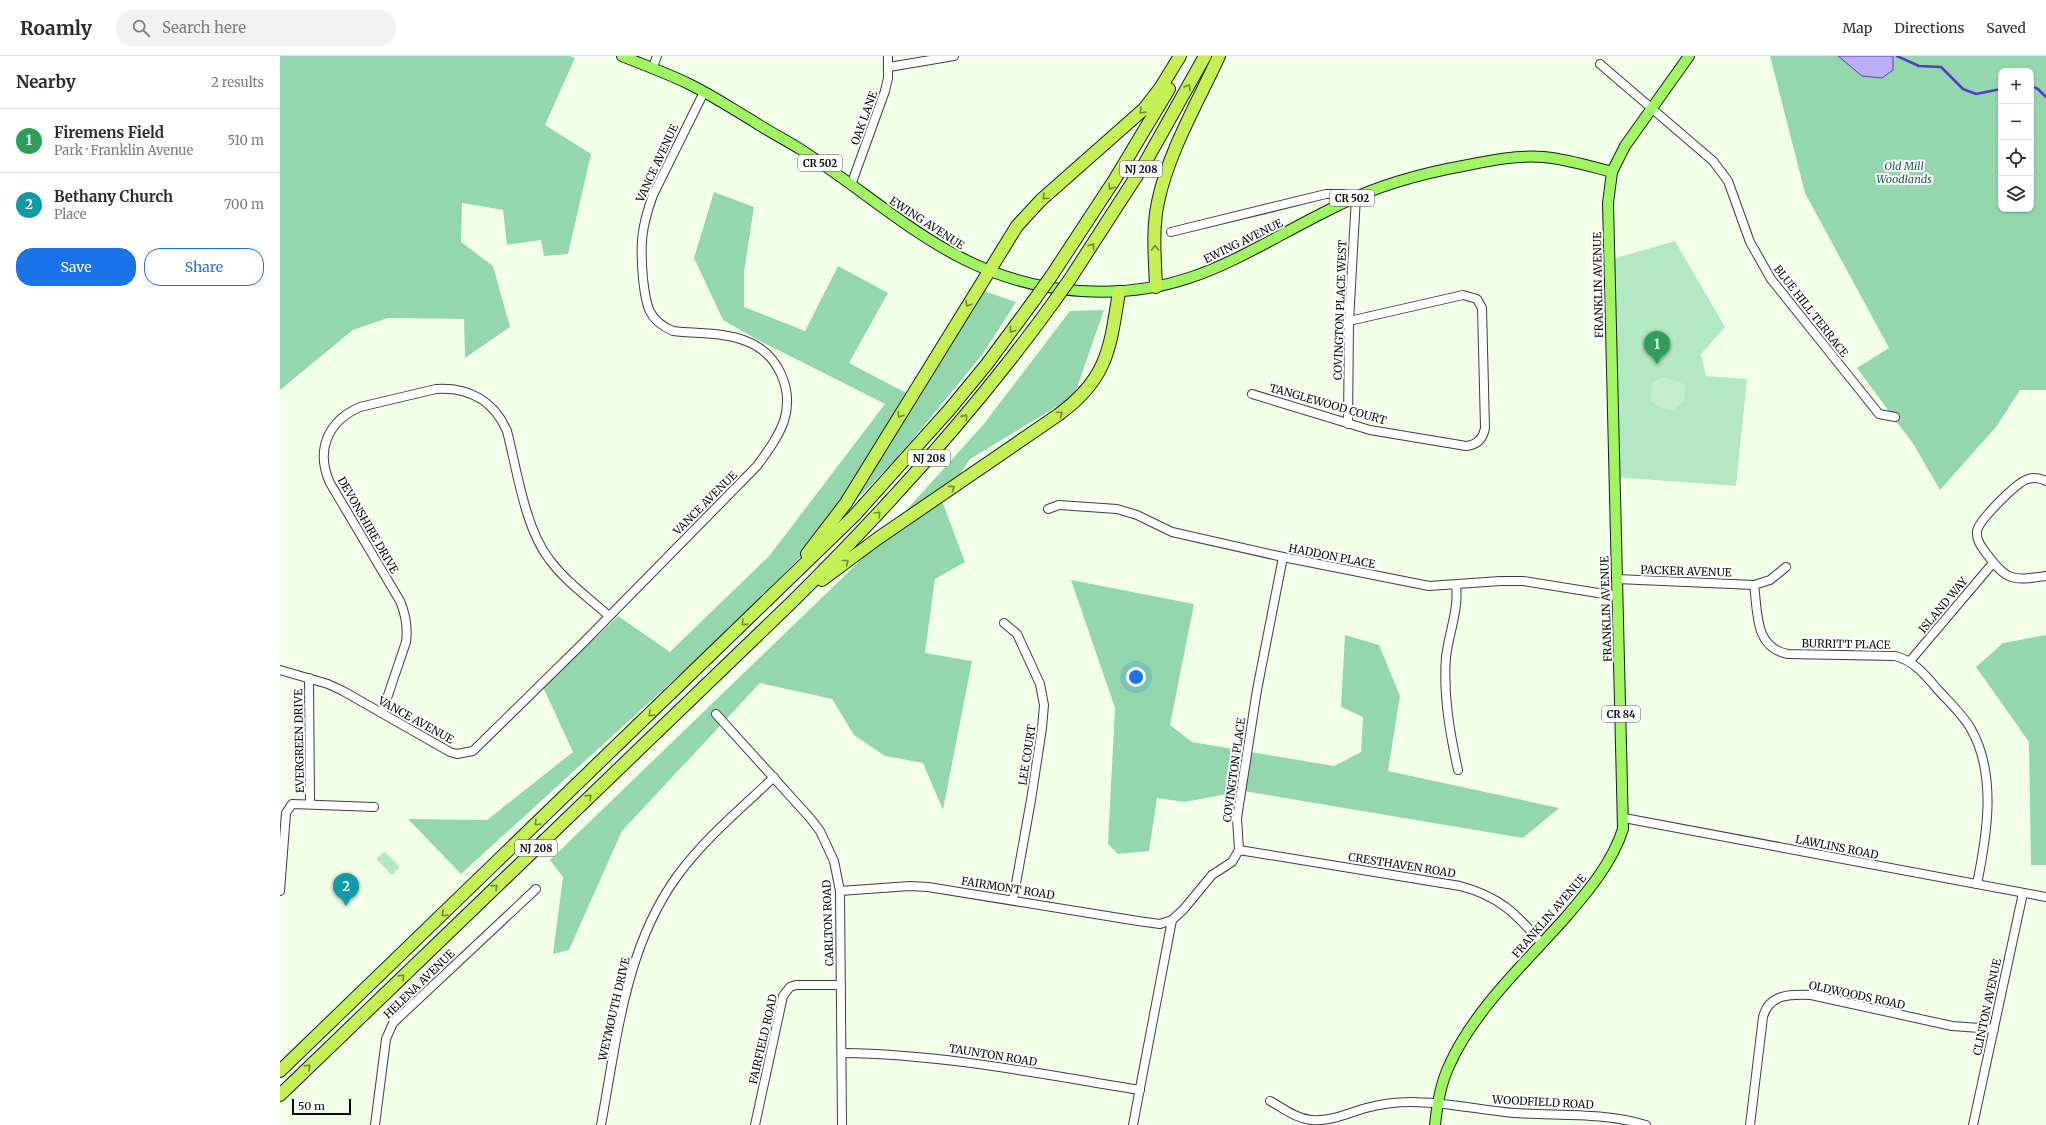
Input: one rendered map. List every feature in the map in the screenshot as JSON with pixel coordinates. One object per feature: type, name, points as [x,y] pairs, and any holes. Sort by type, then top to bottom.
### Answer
[{"type":"highway","points":[[772,596],[839,512],[988,271],[1010,236],[1025,216],[1144,109],[1162,87],[1180,56]]},
{"type":"highway","name":"NJ 208","points":[[280,1071],[854,516],[931,431],[987,364],[1052,275],[1131,155],[1186,56]]},
{"type":"highway","name":"NJ 208","points":[[280,1095],[792,602],[886,507],[934,453],[1000,374],[1053,303],[1145,163],[1205,56]]},
{"type":"highway","points":[[1156,287],[1155,233],[1161,189],[1170,162],[1219,56]]},
{"type":"highway","points":[[792,602],[877,539],[1080,399],[1095,379],[1106,358],[1120,292]]},
{"type":"main road","name":"EWING AVENUE","points":[[622,56],[704,92],[799,148],[938,246],[988,271],[1052,288],[1086,292],[1120,292],[1156,287],[1193,278],[1231,262],[1356,197],[1423,173],[1502,159],[1529,157],[1559,159],[1612,172]]},
{"type":"main road","name":"FRANKLIN AVENUE","points":[[1435,1125],[1438,1102],[1448,1067],[1466,1034],[1488,1006],[1600,876],[1619,842],[1624,818],[1617,596],[1608,203],[1612,172],[1625,146],[1689,56]]},
{"type":"street","points":[[652,68],[657,56]]},
{"type":"street","name":"OAK LANE","points":[[850,185],[885,92],[889,67],[888,56]]},
{"type":"street","points":[[889,67],[954,56]]},
{"type":"street","name":"BLUE HILL TERRACE","points":[[1600,64],[1717,167],[1728,182],[1750,242],[1771,279],[1879,414],[1895,417]]},
{"type":"street","name":"VANCE AVENUE","points":[[280,670],[309,678],[343,691],[450,752],[457,754],[473,751],[757,466],[777,436],[786,412],[786,389],[783,378],[772,360],[765,352],[745,340],[733,337],[678,331],[665,327],[652,316],[645,300],[640,247],[647,211],[653,194],[704,92]]},
{"type":"street","name":"EWING AVENUE","points":[[1171,232],[1326,194],[1342,194],[1356,197]]},
{"type":"street","name":"COVINGTON PLACE WEST","points":[[1348,424],[1349,321],[1356,197]]},
{"type":"street","name":"TANGLEWOOD COURT","points":[[1252,394],[1348,424],[1417,439],[1466,446],[1472,445],[1481,440],[1485,428],[1482,308],[1477,299],[1463,295],[1349,321]]},
{"type":"street","name":"DEVONSHIRE DRIVE","points":[[382,713],[406,642],[408,631],[404,612],[400,601],[330,483],[324,464],[325,444],[334,426],[346,415],[360,407],[436,389],[448,388],[472,394],[490,405],[502,421],[507,431],[530,521],[542,548],[560,572],[609,616]]},
{"type":"street","points":[[2046,481],[2034,477],[2022,481],[1979,524],[1977,538],[1999,571],[2015,578],[2046,576]]},
{"type":"street","name":"HADDON PLACE","points":[[1048,509],[1059,505],[1117,509],[1137,515],[1172,532],[1283,557],[1429,586],[1523,581],[1617,596]]},
{"type":"street","name":"COVINGTON PLACE","points":[[1239,850],[1237,827],[1238,811],[1257,690],[1283,557]]},
{"type":"street","name":"ISLAND WAY","points":[[1910,661],[1993,563]]},
{"type":"street","name":"PACKER AVENUE","points":[[1617,579],[1754,585],[1770,580],[1786,567]]},
{"type":"street","points":[[1456,585],[1456,613],[1446,655],[1445,675],[1453,749],[1458,770]]},
{"type":"street","name":"BURRITT PLACE","points":[[1754,585],[1760,629],[1768,645],[1780,653],[1895,656],[1910,661],[1960,714],[1971,729],[1982,757],[1988,794],[1978,884]]},
{"type":"street","name":"LEE COURT","points":[[1004,623],[1017,634],[1040,684],[1044,705],[1031,800],[1013,900]]},
{"type":"street","name":"EVERGREEN DRIVE","points":[[309,678],[310,804]]},
{"type":"street","name":"CARLTON ROAD","points":[[716,714],[774,777],[820,831],[834,861],[840,891],[842,1125]]},
{"type":"street","name":"WEYMOUTH DRIVE","points":[[601,1125],[628,985],[636,958],[652,918],[678,876],[695,854],[774,777]]},
{"type":"street","points":[[280,891],[286,813],[292,804],[374,807]]},
{"type":"street","name":"LAWLINS ROAD","points":[[1624,818],[2046,897]]},
{"type":"street","points":[[1133,1125],[1172,920],[1183,910],[1212,875],[1232,862],[1239,850]]},
{"type":"street","name":"CRESTHAVEN ROAD","points":[[1239,850],[1460,886],[1479,891],[1499,901],[1514,912],[1542,944]]},
{"type":"street","name":"FAIRMONT ROAD","points":[[840,891],[910,886],[928,887],[1160,924],[1172,920]]},
{"type":"street","name":"HELENA AVENUE","points":[[375,1125],[386,1039],[393,1023],[536,889]]},
{"type":"street","name":"CLINTON AVENUE","points":[[1973,1125],[2023,893]]},
{"type":"street","name":"FAIRFIELD ROAD","points":[[755,1125],[783,996],[790,988],[796,985],[841,985]]},
{"type":"street","name":"OLDWOODS ROAD","points":[[1750,1125],[1763,1017],[1768,1006],[1778,997],[1797,994],[1811,995],[1952,1026],[1994,1029]]},
{"type":"street","name":"TAUNTON ROAD","points":[[842,1053],[896,1054],[956,1060],[1140,1090]]},
{"type":"street","name":"WOODFIELD ROAD","points":[[1270,1101],[1300,1117],[1321,1120],[1389,1104],[1438,1102],[1516,1113],[1610,1116],[1646,1125]]},
{"type":"green space","points":[[280,56],[570,56],[575,58],[545,125],[591,154],[568,254],[544,256],[541,240],[507,245],[503,210],[462,203],[461,242],[493,266],[510,327],[465,358],[464,319],[388,318],[353,330],[280,390]]},
{"type":"green space","name":"Old Mill Woodlands","points":[[1770,56],[1838,56],[1862,76],[1893,70],[1893,56],[2046,56],[2046,390],[2020,390],[1996,427],[1940,490],[1914,445],[1857,368],[1889,348],[1805,193]]},
{"type":"green space","points":[[714,192],[754,207],[744,272],[744,307],[805,331],[838,266],[888,293],[849,363],[914,397],[984,291],[1016,302],[982,355],[899,456],[734,625],[461,874],[408,819],[487,820],[573,752],[543,687],[618,616],[670,652],[770,555],[885,404],[756,339],[723,320],[694,258]]},
{"type":"green space","points":[[1675,241],[1725,327],[1701,354],[1706,376],[1747,379],[1736,486],[1614,477],[1609,260]]},
{"type":"green space","points":[[1104,310],[1074,396],[970,459],[942,501],[965,562],[935,579],[925,653],[972,661],[943,810],[923,763],[885,756],[854,735],[832,699],[760,683],[622,831],[569,950],[553,954],[563,877],[550,860],[865,556],[983,425],[1070,311]]},
{"type":"green space","points":[[1662,377],[1680,382],[1685,386],[1684,401],[1673,410],[1662,408],[1650,401],[1653,383]]},
{"type":"green space","points":[[1071,580],[1194,604],[1170,725],[1192,742],[1334,766],[1361,752],[1363,717],[1341,707],[1345,635],[1379,645],[1400,696],[1388,771],[1559,808],[1523,838],[1244,791],[1184,802],[1157,798],[1149,851],[1118,854],[1108,844],[1115,708]]},
{"type":"green space","points":[[2046,635],[2046,865],[2031,865],[2029,742],[1976,667],[2003,643]]},
{"type":"green space","points":[[384,851],[400,867],[392,875],[376,859]]},
{"type":"shaded area","points":[[1838,56],[1893,56],[1893,70],[1882,78],[1862,76]]},
{"type":"waterway","points":[[1897,56],[1919,66],[1941,67],[1963,89],[1976,94],[1998,90]]},
{"type":"waterway","points":[[2034,87],[2046,97]]},
{"type":"place","name":"Firemens Field","points":[[1657,364]]},
{"type":"place","name":"Bethany Church","points":[[346,906]]}]
